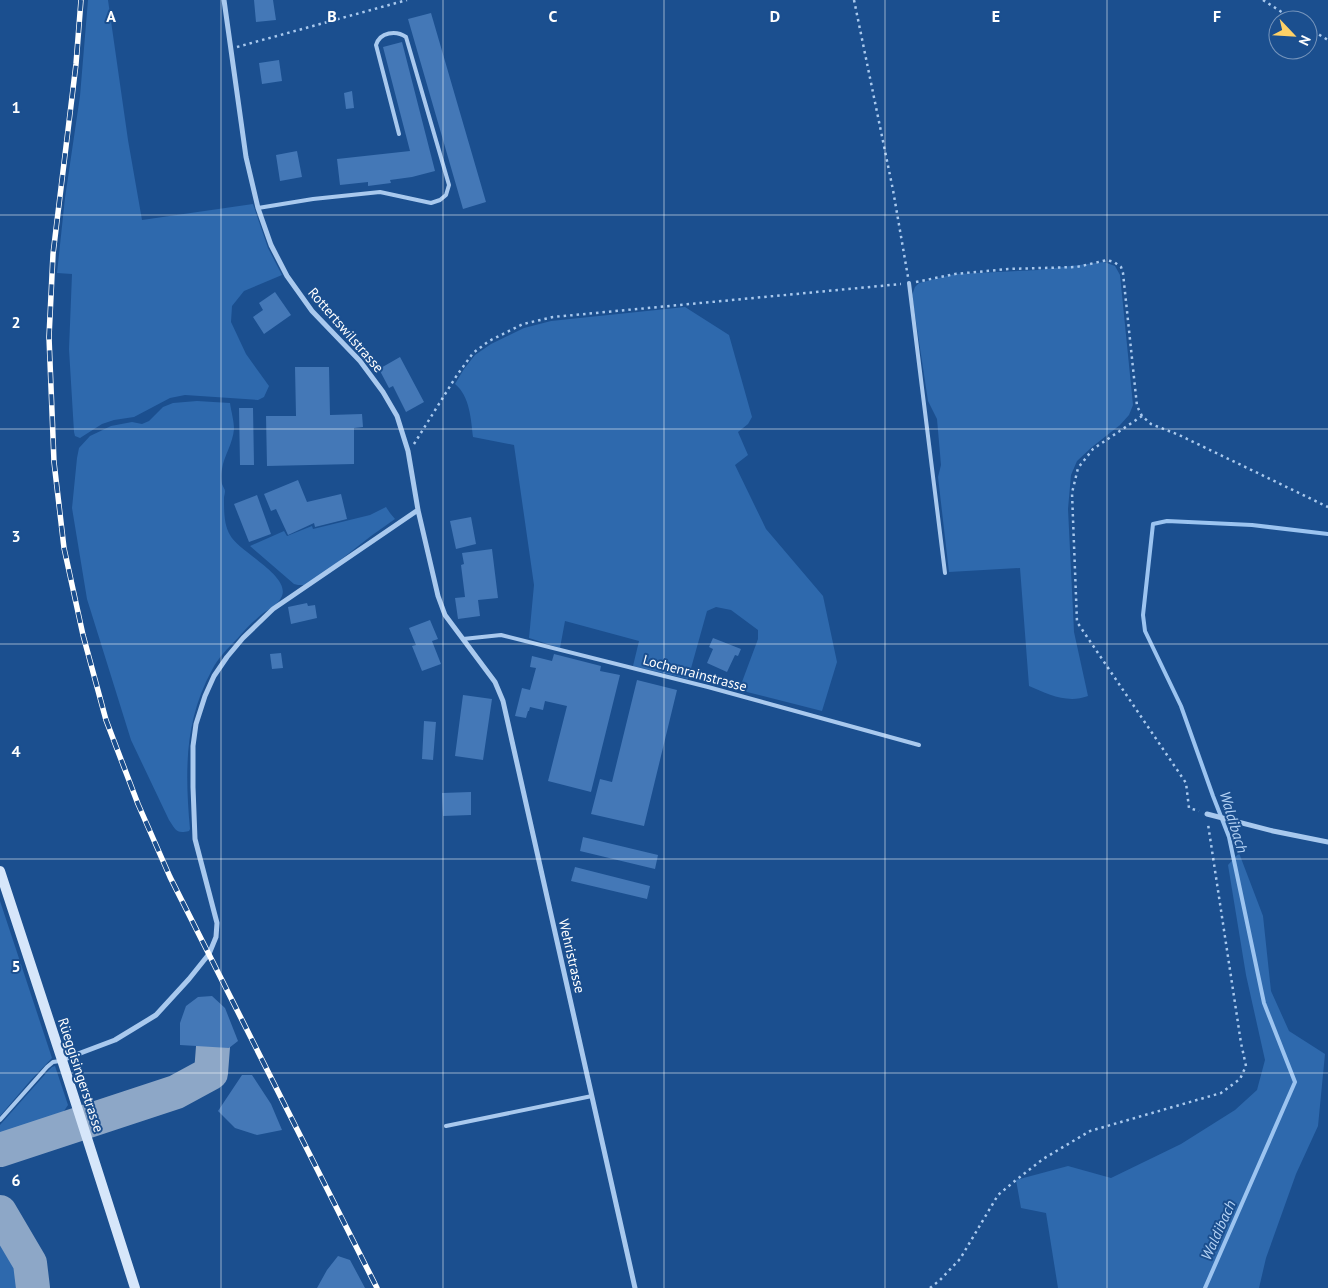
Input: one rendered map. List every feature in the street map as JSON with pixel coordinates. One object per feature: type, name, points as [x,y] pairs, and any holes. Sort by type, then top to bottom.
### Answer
[{"type":"main road","name":"Rüeggisingerstrasse","points":[[0,871],[135,1288]]},
{"type":"street","name":"Rottertswilstrasse","points":[[224,0],[246,157],[258,208],[271,245],[287,276],[312,311],[360,361],[383,392],[397,416],[408,451],[418,510],[438,596],[444,615],[462,640]]},
{"type":"street","points":[[62,1060],[115,1040],[156,1016],[209,954],[216,937],[217,923],[195,839],[193,787],[193,746],[196,724],[214,676],[243,638],[273,609],[418,510]]},
{"type":"street","name":"Wehristrasse","points":[[462,640],[494,682],[503,701],[635,1288]]},
{"type":"street","points":[[1207,814],[1273,831],[1328,842]]},
{"type":"lane","points":[[258,208],[313,199],[380,192],[431,203],[440,200],[446,195],[449,185],[447,177],[406,36],[394,33],[381,36],[377,40],[376,45],[399,134]]},
{"type":"lane","points":[[909,283],[945,573]]},
{"type":"lane","name":"Lochenrainstrasse","points":[[462,640],[501,635],[708,687],[919,745]]},
{"type":"lane","points":[[0,1120],[47,1067],[53,1062],[62,1060]]},
{"type":"lane","points":[[446,1126],[592,1096]]},
{"type":"path","points":[[231,48],[407,0]]},
{"type":"path","points":[[854,0],[893,190],[909,283]]},
{"type":"path","points":[[1263,0],[1278,10]]},
{"type":"path","points":[[408,451],[473,353],[489,341],[523,324],[553,316],[909,283],[955,274],[1077,267],[1107,260],[1121,267],[1123,273],[1138,406],[1142,416],[1151,424],[1328,507]]},
{"type":"path","points":[[930,1288],[960,1259],[998,1195],[1043,1159],[1090,1131],[1221,1093],[1240,1079],[1246,1066],[1207,814],[1189,808],[1186,783],[1077,622],[1072,493],[1078,468],[1093,449],[1142,416]]},
{"type":"shaded area","points":[[88,0],[108,0],[128,140],[142,220],[253,204],[268,248],[282,275],[244,291],[232,306],[231,322],[246,354],[269,386],[264,397],[258,400],[185,395],[170,398],[134,417],[102,424],[80,438],[75,436],[74,432],[69,349],[72,274],[57,273],[65,198],[80,96]]},
{"type":"shaded area","points":[[1104,262],[1115,266],[1120,275],[1133,405],[1129,415],[1120,425],[1077,461],[1071,475],[1068,509],[1074,632],[1088,696],[1073,699],[1050,695],[1029,686],[1020,568],[949,572],[938,477],[941,465],[937,419],[928,401],[912,295],[919,283],[955,274],[1038,270]]},
{"type":"shaded area","points":[[685,307],[729,335],[752,417],[748,424],[738,432],[748,455],[735,465],[766,529],[823,596],[837,662],[822,711],[739,690],[758,639],[758,630],[731,610],[716,607],[707,611],[688,679],[633,666],[639,641],[565,621],[560,648],[529,638],[534,585],[514,445],[473,437],[467,402],[455,384],[475,355],[491,344],[524,328],[551,321]]},
{"type":"shaded area","points":[[197,401],[230,403],[234,429],[221,474],[225,491],[224,508],[227,527],[235,542],[279,580],[282,596],[279,601],[250,625],[220,657],[203,689],[191,728],[187,768],[190,829],[189,831],[181,832],[175,829],[169,820],[131,740],[87,599],[72,508],[79,448],[90,436],[111,426],[132,422],[142,424],[149,421],[163,407],[173,403]]},
{"type":"shaded area","points":[[386,507],[395,519],[325,572],[304,585],[294,584],[250,546],[284,531],[287,536],[312,526],[313,529],[370,515]]},
{"type":"shaded area","points":[[1239,853],[1263,916],[1271,991],[1289,1031],[1325,1054],[1318,1126],[1296,1174],[1266,1258],[1259,1288],[1058,1288],[1046,1213],[1021,1208],[1016,1180],[1068,1166],[1111,1178],[1181,1144],[1235,1110],[1257,1090],[1265,1060],[1246,975],[1228,865]]},
{"type":"shaded area","points":[[0,901],[52,1058],[0,1116]]},
{"type":"shaded area","points":[[55,1066],[68,1105],[64,1111],[67,1120],[0,1141],[0,1125],[48,1071]]},
{"type":"shaded area","points":[[0,1230],[17,1264],[20,1279],[19,1288],[0,1288]]},
{"type":"building","points":[[254,0],[273,0],[276,20],[256,22]]},
{"type":"building","points":[[431,13],[486,202],[463,209],[408,19]]},
{"type":"building","points":[[402,42],[435,171],[390,180],[391,183],[368,186],[368,182],[340,185],[337,159],[410,151],[383,47]]},
{"type":"building","points":[[279,60],[282,81],[262,84],[259,63]]},
{"type":"building","points":[[352,91],[354,108],[346,109],[344,93]]},
{"type":"building","points":[[297,151],[302,177],[280,181],[276,155]]},
{"type":"building","points":[[275,292],[291,315],[264,334],[253,317],[263,310],[259,303]]},
{"type":"building","points":[[400,357],[424,402],[406,412],[393,386],[389,388],[379,369]]},
{"type":"building","points":[[295,367],[329,367],[330,415],[362,414],[363,427],[354,428],[354,464],[267,466],[266,416],[296,416]]},
{"type":"building","points":[[239,408],[253,408],[254,465],[240,465]]},
{"type":"building","points":[[298,480],[307,502],[341,494],[347,519],[315,527],[314,523],[288,535],[276,509],[271,511],[264,494]]},
{"type":"building","points":[[257,495],[271,534],[249,542],[234,504]]},
{"type":"building","points":[[471,517],[476,544],[456,549],[450,521]]},
{"type":"building","points":[[492,549],[498,598],[478,600],[480,616],[458,619],[455,598],[465,597],[461,565],[464,564],[462,553]]},
{"type":"building","points":[[307,603],[308,606],[315,605],[317,618],[291,624],[288,607]]},
{"type":"building","points":[[430,620],[438,639],[432,641],[441,664],[422,671],[412,646],[416,645],[409,628]]},
{"type":"building","points":[[713,638],[741,649],[738,656],[735,655],[727,672],[707,663],[713,649],[709,647]]},
{"type":"building","points":[[281,653],[283,668],[272,669],[270,654]]},
{"type":"building","points":[[554,654],[601,666],[600,671],[620,675],[591,792],[548,781],[567,706],[545,701],[543,710],[530,707],[526,718],[515,716],[522,688],[530,690],[536,668],[530,667],[532,656],[552,661]]},
{"type":"building","points":[[637,680],[677,690],[644,826],[591,814],[600,779],[612,782]]},
{"type":"building","points":[[463,695],[492,699],[483,760],[455,756]]},
{"type":"building","points":[[424,721],[436,722],[433,760],[422,759]]},
{"type":"building","points":[[471,792],[471,815],[443,816],[442,793]]},
{"type":"building","points":[[583,837],[658,855],[655,869],[580,851]]},
{"type":"building","points":[[575,867],[650,886],[647,899],[571,881]]},
{"type":"building","points":[[212,996],[225,1008],[238,1041],[229,1048],[180,1045],[180,1023],[186,1006],[198,997]]},
{"type":"building","points":[[242,1075],[252,1075],[271,1104],[282,1130],[257,1135],[235,1128],[218,1111]]},
{"type":"building","points":[[338,1256],[350,1260],[365,1288],[317,1288],[327,1270]]},
{"type":"waterway","name":"Waldibach","points":[[1205,1288],[1295,1082],[1264,1003],[1229,837],[1181,706],[1145,631],[1143,615],[1153,524],[1167,521],[1252,525],[1328,534]]},
{"type":"taxiway","points":[[0,1150],[176,1092],[211,1073],[213,1047]]},
{"type":"taxiway","points":[[0,1212],[30,1263],[33,1288]]},
{"type":"railway","points":[[81,0],[76,64],[53,254],[49,337],[54,462],[64,548],[83,635],[106,720],[138,804],[170,877],[377,1288]]}]
